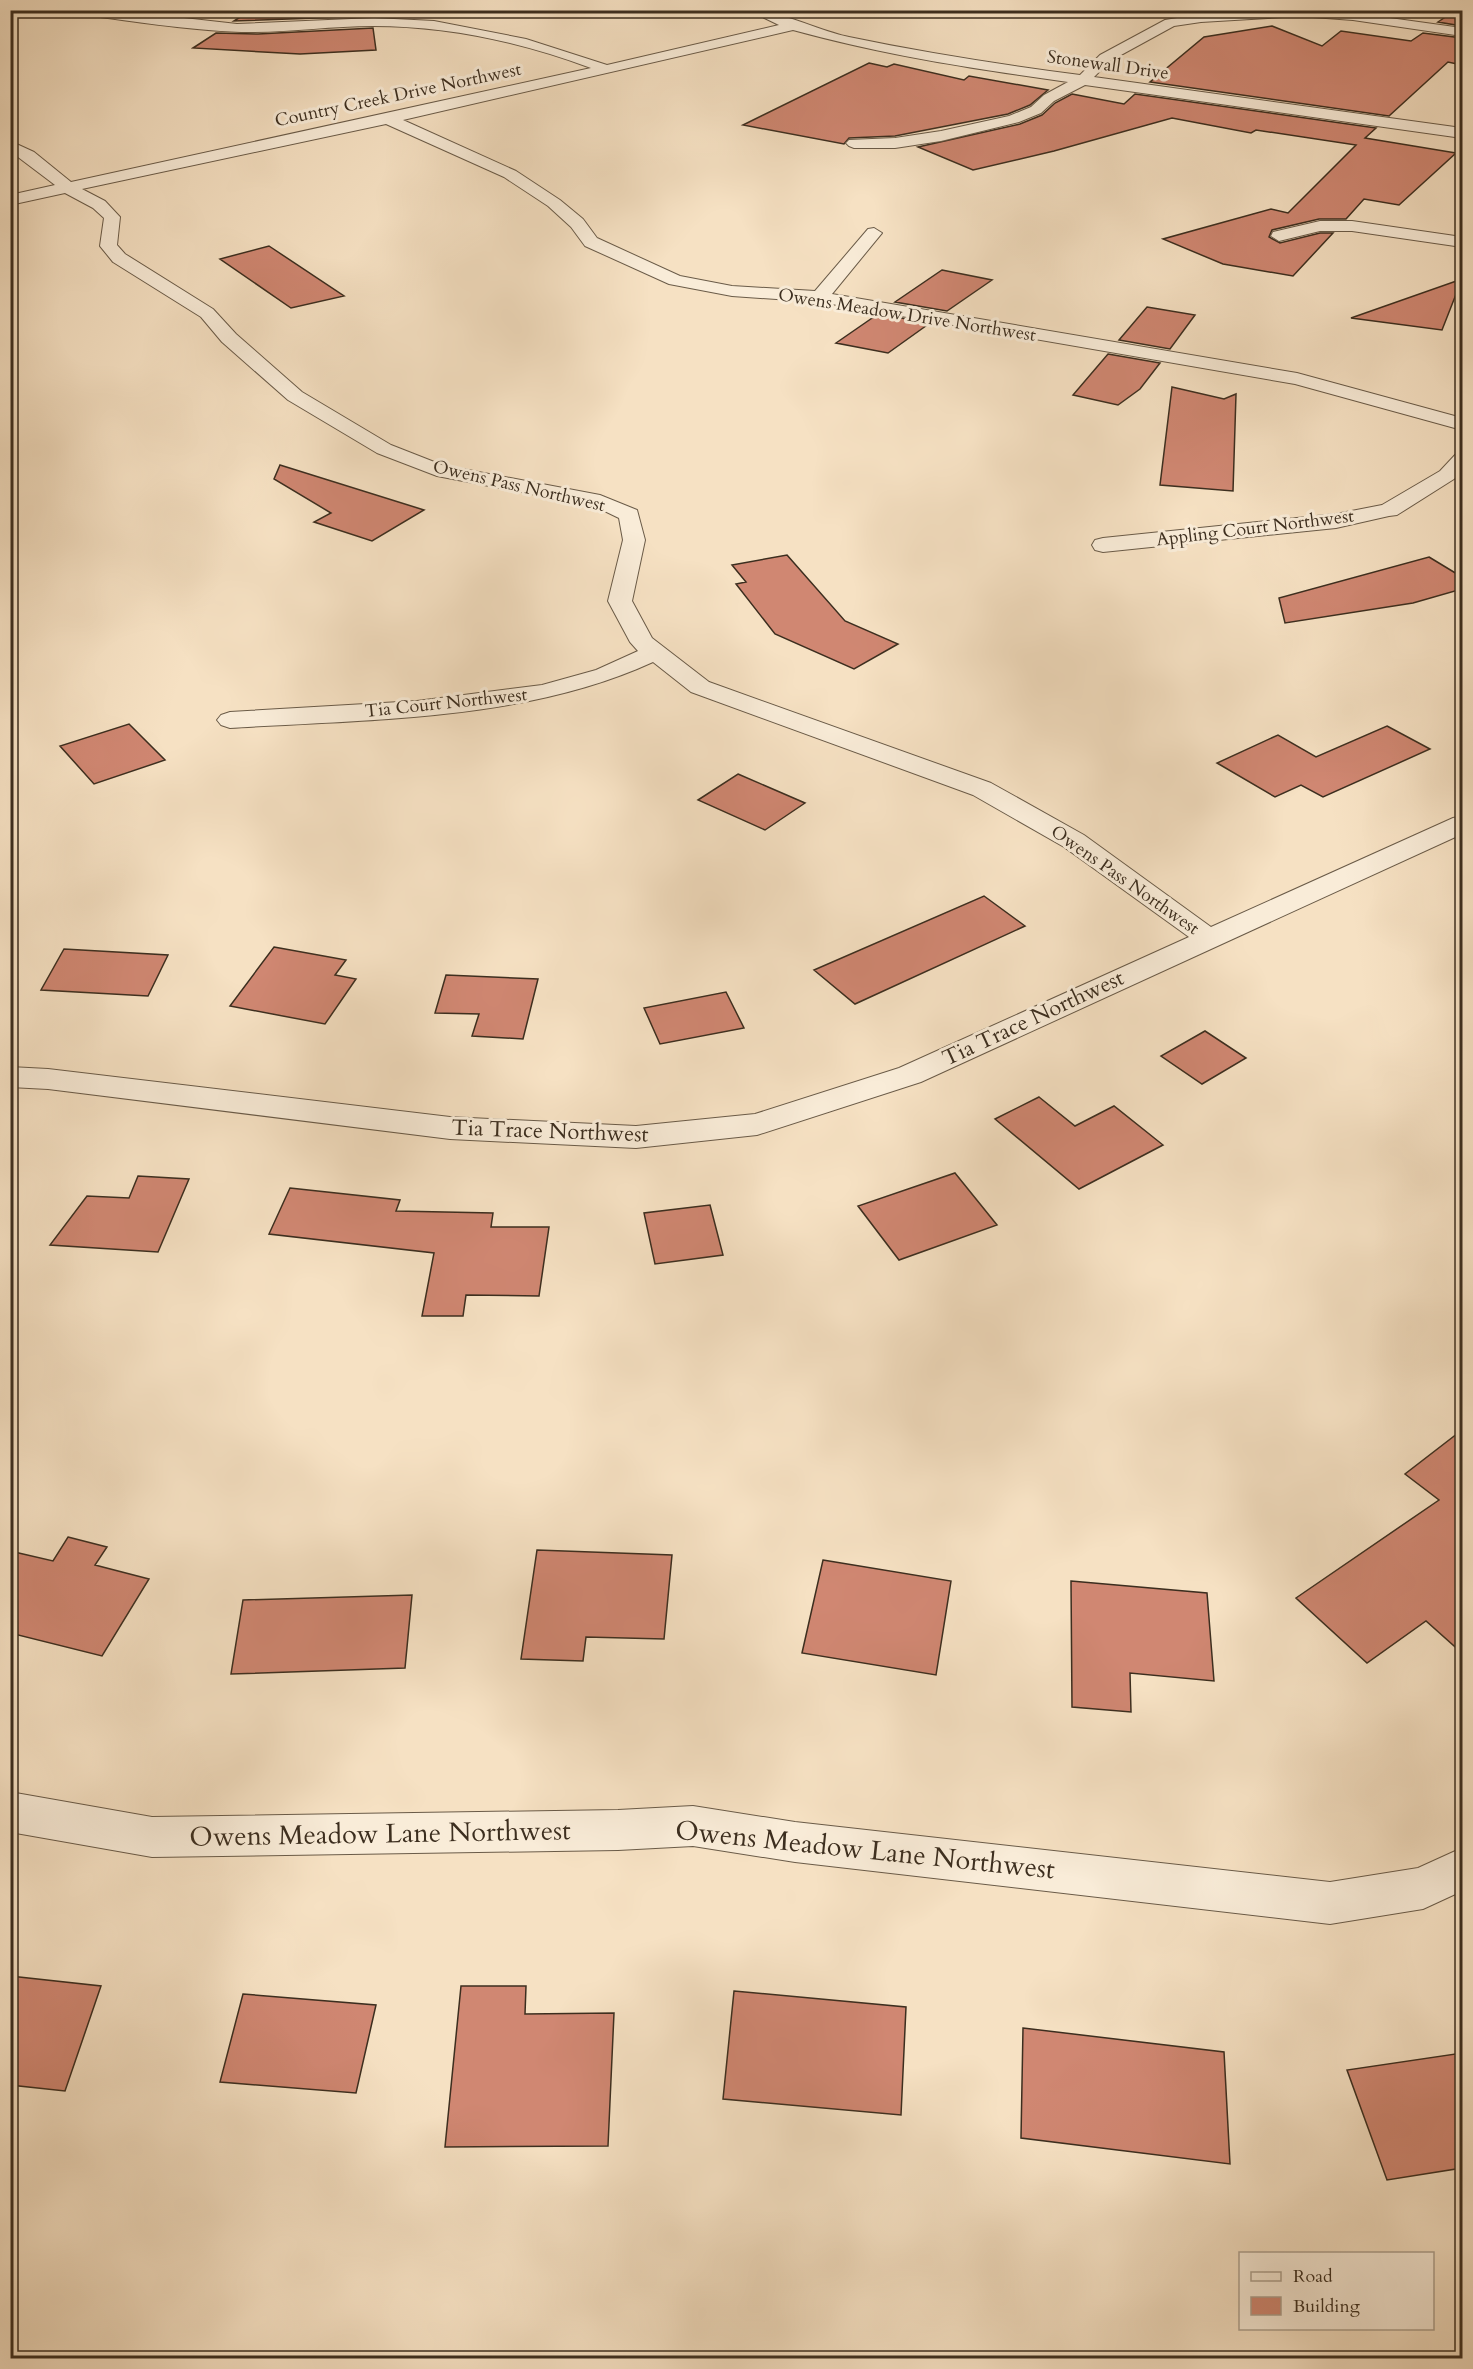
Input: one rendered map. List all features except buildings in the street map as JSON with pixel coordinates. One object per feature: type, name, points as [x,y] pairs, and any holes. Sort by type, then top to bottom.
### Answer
[{"type":"street","points":[[78,10],[161,20],[261,28],[375,22],[433,27],[515,38],[606,69]]},
{"type":"street","points":[[161,20],[192,10]]},
{"type":"street","name":"Stonewall Drive","points":[[754,10],[793,26],[932,58],[1462,133]]},
{"type":"street","points":[[854,143],[895,142],[988,126],[1036,110],[1049,98],[1083,80],[1105,58],[1170,23],[1201,18],[1299,12],[1353,16],[1462,32]]},
{"type":"street","name":"Country Creek Drive Northwest","points":[[10,200],[388,118],[793,26]]},
{"type":"street","name":"Owens Meadow Drive Northwest","points":[[388,118],[510,174],[554,203],[577,223],[591,242],[675,280],[732,291],[820,297],[1297,379],[1462,424]]},
{"type":"street","name":"Owens Pass Northwest","points":[[10,145],[25,152],[79,194],[98,201],[112,217],[108,246],[119,258],[207,313],[229,338],[295,396],[384,449],[437,470],[600,501],[629,515],[634,540],[620,601],[642,642],[700,687],[982,789],[1074,841],[1208,938]]},
{"type":"street","points":[[1279,236],[1320,226],[1352,226],[1462,242]]},
{"type":"street","points":[[820,297],[874,233]]},
{"type":"street","name":"Appling Court Northwest","points":[[1103,545],[1335,521],[1389,510],[1447,475],[1462,459]]},
{"type":"street","name":"Tia Court Northwest","points":[[230,720],[417,708],[543,692],[605,675],[655,652]]},
{"type":"street","name":"Tia Trace Northwest","points":[[10,1077],[48,1079],[450,1128],[636,1137],[757,1124],[910,1074],[1462,824]]},
{"type":"street","name":"Owens Meadow Lane Northwest","points":[[10,1812],[152,1836],[618,1830],[693,1826],[795,1842],[1330,1903],[1424,1887],[1462,1869]]}]
